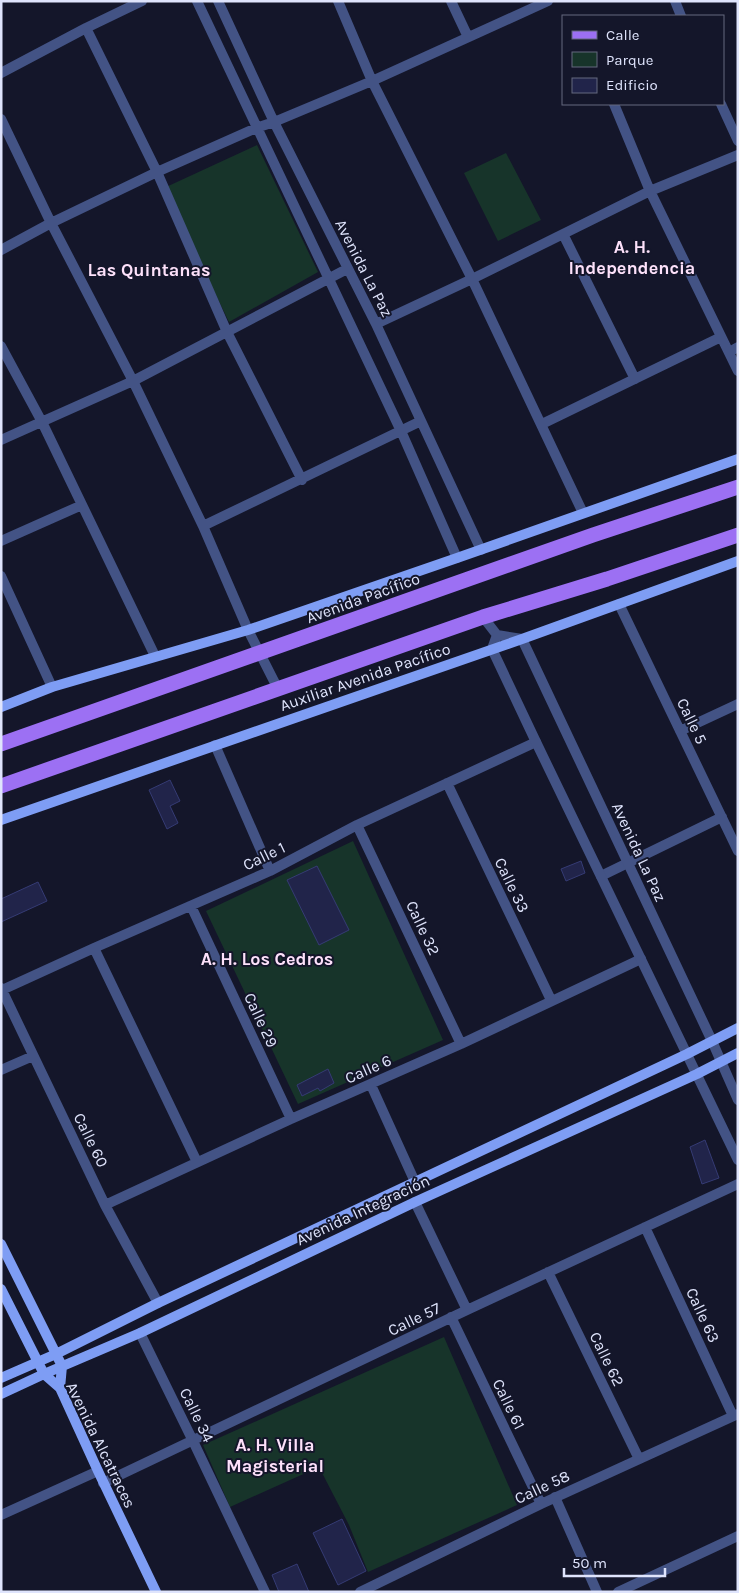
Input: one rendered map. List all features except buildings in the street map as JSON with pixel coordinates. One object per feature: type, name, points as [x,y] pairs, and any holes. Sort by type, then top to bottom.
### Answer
[{"type":"main road","points":[[1,707],[52,687],[248,630],[738,459]]},
{"type":"main road","name":"Avenida Pacífico","points":[[1,744],[593,535],[738,487]]},
{"type":"main road","points":[[1,786],[483,617],[738,535]]},
{"type":"main road","name":"Auxiliar Avenida Pacífico","points":[[1,820],[522,639],[738,561]]},
{"type":"main road","points":[[1,1378],[56,1354],[738,1028]]},
{"type":"main road","name":"Avenida Integración","points":[[1,1394],[140,1333],[415,1202],[697,1074],[738,1053]]},
{"type":"main road","points":[[1,1244],[62,1366],[60,1388]]},
{"type":"main road","name":"Avenida Alcatraces","points":[[1,1289],[44,1374],[60,1388],[156,1592]]},
{"type":"street","points":[[1,73],[142,1]]},
{"type":"street","points":[[197,1],[401,431],[457,558]]},
{"type":"street","name":"Avenida La Paz","points":[[218,1],[274,122],[376,324],[481,550]]},
{"type":"street","points":[[338,1],[372,81],[472,279],[583,513]]},
{"type":"street","points":[[450,1],[468,37]]},
{"type":"street","points":[[1,250],[51,223],[157,172],[256,128],[372,81],[548,1]]},
{"type":"street","points":[[675,1],[681,15]]},
{"type":"street","points":[[86,28],[157,172],[227,332],[302,480]]},
{"type":"street","points":[[614,105],[650,191],[721,337],[733,349],[738,371]]},
{"type":"street","points":[[721,105],[738,141]]},
{"type":"street","points":[[1,118],[51,223],[204,526],[248,630],[278,689]]},
{"type":"street","points":[[376,324],[650,191],[738,155]]},
{"type":"street","points":[[563,234],[635,379]]},
{"type":"street","points":[[1,440],[132,381],[347,269]]},
{"type":"street","points":[[542,424],[721,337]]},
{"type":"street","points":[[1,346],[42,422],[155,656]]},
{"type":"street","points":[[204,526],[421,421]]},
{"type":"street","points":[[1,540],[82,505]]},
{"type":"street","points":[[1,576],[52,687]]},
{"type":"street","name":"Calle 5","points":[[619,604],[738,851]]},
{"type":"street","points":[[483,617],[497,635],[522,639]]},
{"type":"street","points":[[497,635],[492,649],[738,1160]]},
{"type":"street","name":"Avenida La Paz","points":[[522,639],[738,1100]]},
{"type":"street","points":[[680,730],[738,704]]},
{"type":"street","name":"Calle 1","points":[[2,989],[270,871],[357,825],[536,742]]},
{"type":"street","points":[[215,745],[270,871]]},
{"type":"street","name":"Calle 33","points":[[447,783],[551,1000]]},
{"type":"street","points":[[601,876],[722,817]]},
{"type":"street","name":"Calle 32","points":[[357,825],[461,1044]]},
{"type":"street","name":"Calle 29","points":[[191,906],[291,1119]]},
{"type":"street","points":[[94,948],[197,1162]]},
{"type":"street","name":"Calle 6","points":[[105,1205],[291,1119],[461,1044],[641,959]]},
{"type":"street","name":"Calle 60","points":[[2,989],[105,1205],[158,1304]]},
{"type":"street","points":[[1,1070],[34,1056]]},
{"type":"street","points":[[371,1085],[415,1182]]},
{"type":"street","name":"Calle 57","points":[[104,1483],[467,1310],[738,1184]]},
{"type":"street","points":[[415,1202],[467,1310]]},
{"type":"street","name":"Calle 63","points":[[645,1227],[736,1414]]},
{"type":"street","name":"Calle 62","points":[[548,1272],[639,1459]]},
{"type":"street","name":"Calle 61","points":[[451,1318],[541,1504]]},
{"type":"street","name":"Calle 34","points":[[140,1333],[264,1592]]},
{"type":"street","name":"Calle 58","points":[[360,1592],[541,1504],[736,1414]]},
{"type":"street","points":[[1,1515],[98,1471]]},
{"type":"street","points":[[555,1498],[597,1592]]},
{"type":"street","points":[[618,1592],[738,1536]]},
{"type":"green space","points":[[257,145],[318,272],[229,322],[164,188]]},
{"type":"green space","points":[[506,153],[541,220],[498,241],[464,173]]},
{"type":"green space","points":[[353,841],[443,1040],[298,1104],[206,911]]},
{"type":"green space","points":[[444,1337],[517,1505],[368,1572],[349,1525],[319,1467],[230,1507],[203,1445]]},
{"type":"district","name":"A. H. Independencia","points":[[632,257]]},
{"type":"district","name":"Las Quintanas","points":[[149,270]]},
{"type":"district","name":"A. H. Los Cedros","points":[[267,959]]},
{"type":"district","name":"A. H. Villa Magisterial","points":[[275,1455]]}]
